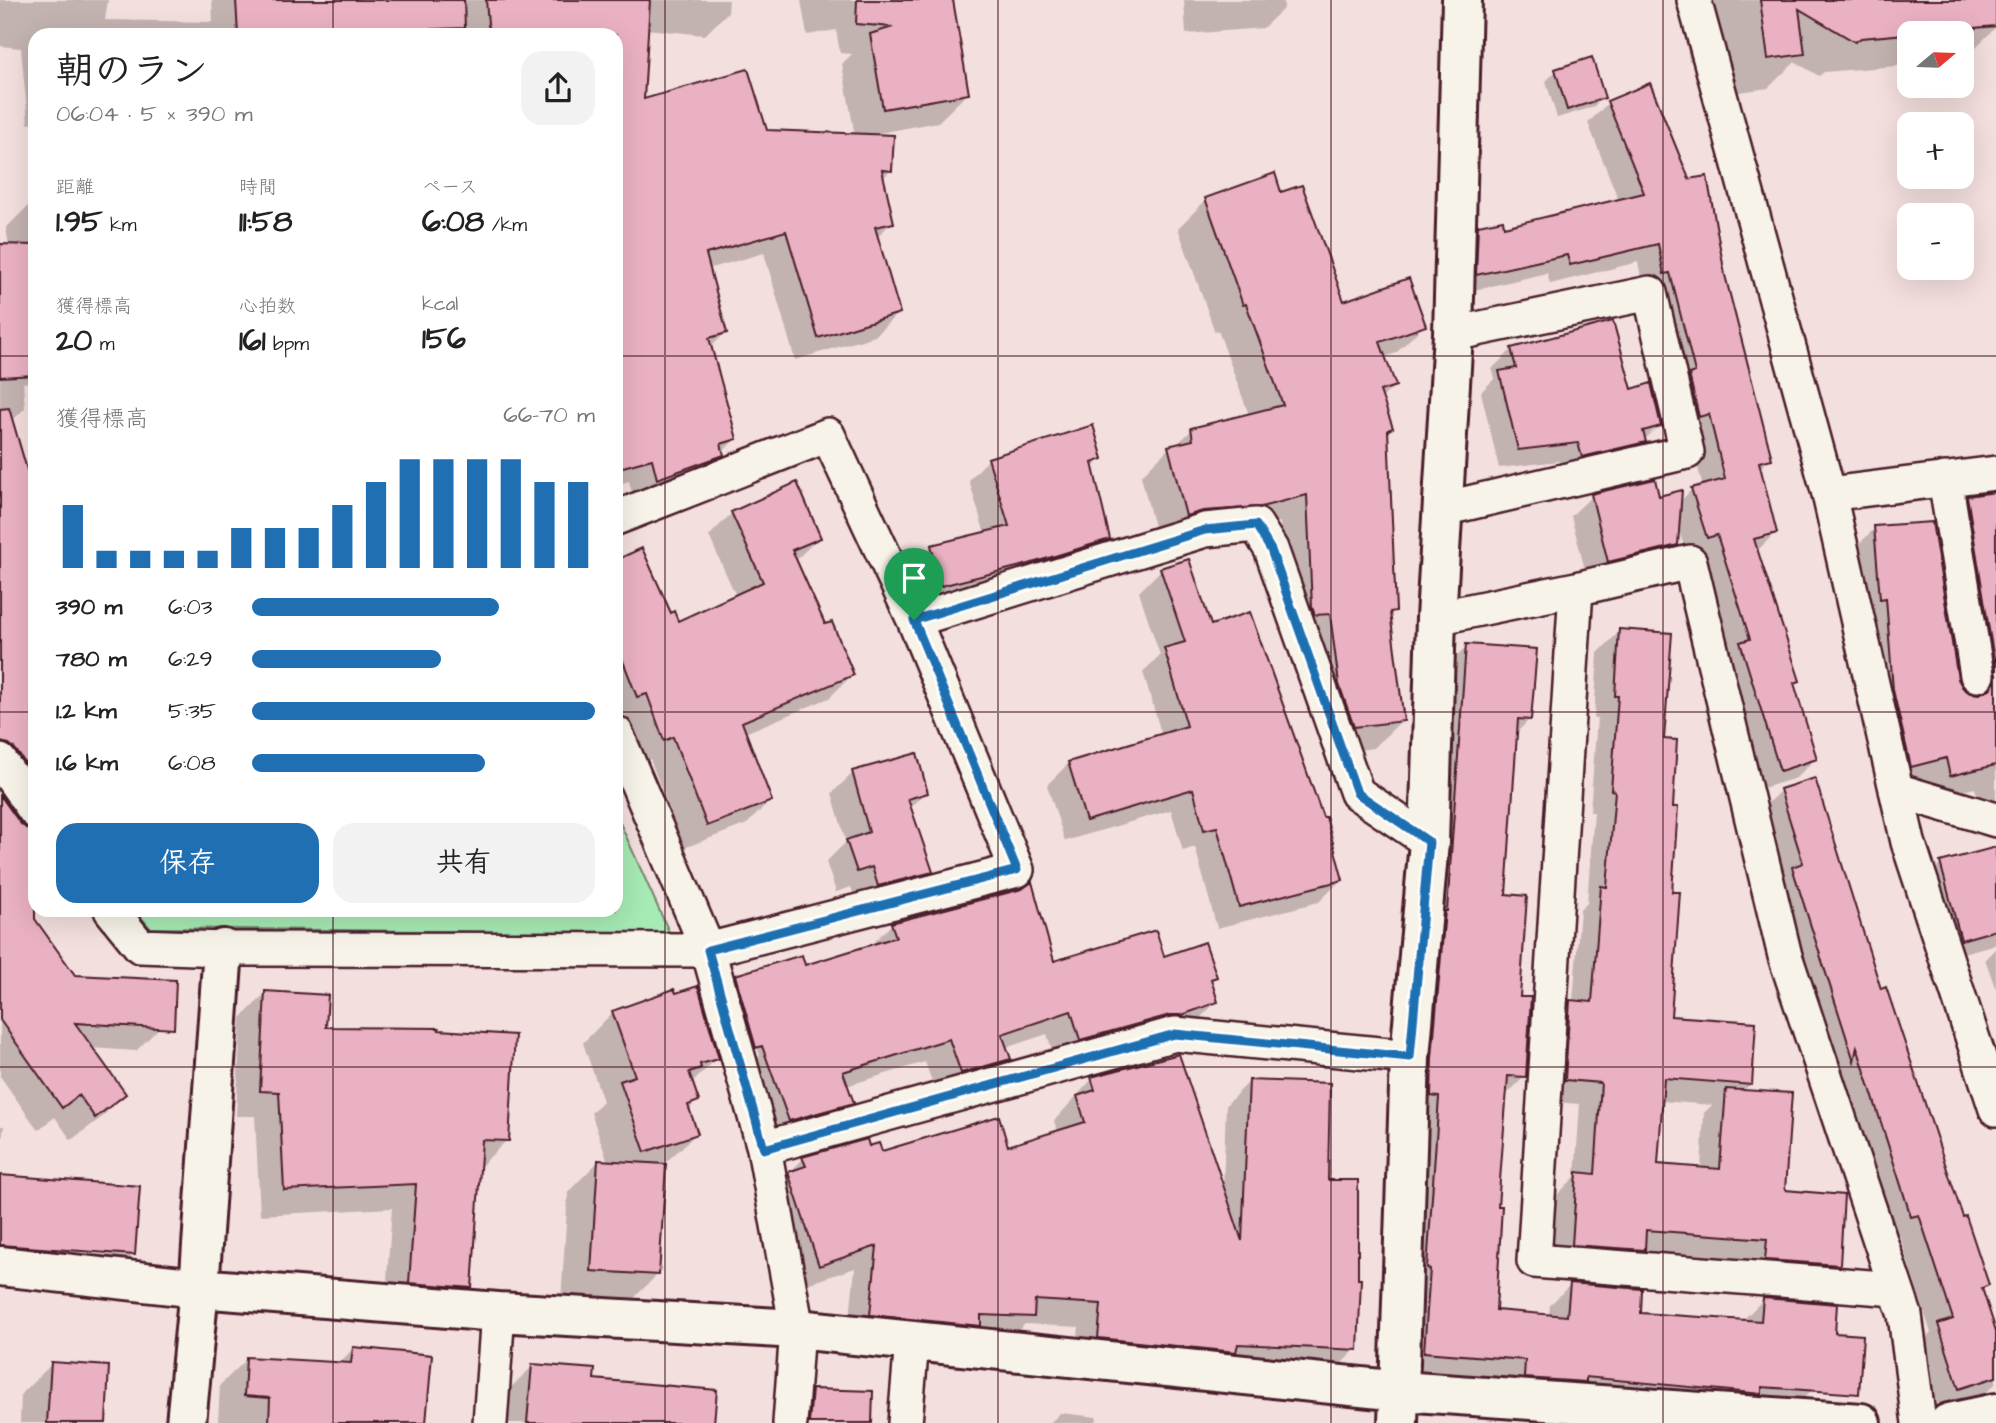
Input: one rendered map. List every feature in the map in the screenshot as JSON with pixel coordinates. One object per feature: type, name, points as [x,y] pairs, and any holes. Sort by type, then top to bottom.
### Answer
[{"type":"street","points":[[1399,1407],[1410,1057],[1429,842],[1436,618],[1453,334],[1462,0]]},
{"type":"street","points":[[1694,0],[1829,494],[1908,842],[1996,1109]]},
{"type":"street","points":[[1443,509],[1686,452],[1650,293],[1453,334]]},
{"type":"street","points":[[117,917],[140,946],[223,949],[708,950],[1017,870],[914,620],[828,435],[623,515]]},
{"type":"street","points":[[1829,494],[1996,473]]},
{"type":"street","points":[[1945,479],[1977,675]]},
{"type":"street","points":[[914,620],[1205,530],[1256,525],[1271,550],[1357,793],[1429,842]]},
{"type":"street","points":[[1436,618],[1690,562],[1785,956],[1905,1315],[1919,1423]]},
{"type":"street","points":[[1576,589],[1534,1261],[1896,1289]]},
{"type":"street","points":[[623,750],[708,950],[764,1149],[797,1329],[790,1423]]},
{"type":"street","points":[[0,761],[28,801]]},
{"type":"street","points":[[1896,790],[1996,820]]},
{"type":"street","points":[[186,1423],[200,1288],[223,949]]},
{"type":"street","points":[[764,1149],[1175,1034],[1410,1057]]},
{"type":"street","points":[[0,1266],[200,1288],[498,1312],[797,1329],[912,1341],[1399,1407],[1850,1423]]},
{"type":"street","points":[[490,1423],[498,1312]]},
{"type":"street","points":[[905,1423],[912,1341]]},
{"type":"street","points":[[1949,1423],[1996,1413]]},
{"type":"green space","points":[[623,830],[670,934],[150,928],[141,917],[623,917]]},
{"type":"building","points":[[236,0],[464,0],[465,28],[238,28]]},
{"type":"building","points":[[486,0],[650,0],[644,99],[748,69],[767,130],[894,135],[892,171],[882,170],[894,223],[875,227],[900,313],[818,338],[786,231],[706,254],[727,333],[709,338],[737,439],[721,444],[724,455],[657,479],[652,459],[623,467],[623,28],[488,28]]},
{"type":"building","points":[[857,0],[953,0],[969,94],[883,109],[870,34],[893,27],[856,24]]},
{"type":"building","points":[[1760,0],[1996,0],[1996,26],[1974,28],[1974,21],[1897,21],[1897,35],[1861,38],[1855,42],[1799,9],[1805,54],[1768,59]]},
{"type":"building","points":[[1592,57],[1605,98],[1567,110],[1555,69]]},
{"type":"building","points":[[1650,83],[1689,179],[1707,176],[1725,275],[1772,459],[1759,462],[1777,533],[1754,539],[1800,681],[1794,683],[1817,759],[1780,771],[1740,642],[1750,639],[1717,535],[1707,538],[1691,488],[1725,479],[1709,414],[1699,417],[1689,374],[1695,372],[1670,273],[1664,274],[1658,244],[1570,265],[1567,255],[1476,275],[1478,225],[1503,220],[1504,227],[1644,193],[1607,101]]},
{"type":"building","points":[[1275,173],[1281,192],[1302,185],[1344,301],[1409,278],[1426,326],[1380,342],[1396,386],[1380,391],[1393,428],[1388,430],[1396,611],[1390,612],[1404,721],[1354,727],[1339,684],[1330,614],[1315,615],[1312,607],[1307,495],[1261,507],[1203,511],[1186,516],[1168,446],[1193,440],[1191,428],[1283,405],[1246,304],[1243,305],[1205,198]]},
{"type":"building","points":[[0,244],[28,245],[28,375],[0,377]]},
{"type":"building","points":[[1613,321],[1632,389],[1651,383],[1661,426],[1643,431],[1646,442],[1582,457],[1578,443],[1518,450],[1499,371],[1516,368],[1511,348]]},
{"type":"building","points":[[9,408],[28,473],[28,767],[15,749],[0,742],[0,409]]},
{"type":"building","points":[[1093,425],[1103,459],[1092,463],[1110,539],[1029,564],[941,586],[931,545],[1009,526],[988,458]]},
{"type":"building","points":[[1655,479],[1659,496],[1682,490],[1678,545],[1608,562],[1591,494]]},
{"type":"building","points":[[797,482],[821,538],[792,550],[825,624],[832,622],[854,675],[742,722],[772,801],[707,826],[673,737],[664,741],[647,694],[637,697],[623,661],[623,557],[642,548],[671,613],[674,611],[678,621],[763,582],[731,512]]},
{"type":"building","points":[[1996,492],[1996,672],[1967,496]]},
{"type":"building","points":[[1932,522],[1958,679],[1970,693],[1979,694],[1990,689],[1995,682],[1996,673],[1996,765],[1950,776],[1946,758],[1911,767],[1893,690],[1886,598],[1880,599],[1874,526]]},
{"type":"building","points":[[1189,559],[1211,625],[1250,612],[1323,817],[1326,817],[1343,880],[1239,907],[1217,827],[1204,830],[1193,789],[1086,821],[1068,762],[1187,726],[1164,648],[1185,642],[1160,568]]},
{"type":"building","points":[[1619,629],[1672,633],[1664,739],[1677,740],[1673,807],[1678,807],[1672,892],[1680,892],[1671,1016],[1756,1022],[1752,1085],[1664,1078],[1658,1164],[1720,1169],[1726,1089],[1792,1093],[1785,1190],[1844,1195],[1840,1265],[1765,1260],[1767,1239],[1646,1230],[1645,1250],[1572,1245],[1577,1172],[1595,1174],[1601,1083],[1565,1080],[1570,1000],[1592,1002],[1601,886],[1607,887],[1615,791],[1611,790],[1618,696],[1615,696]]},
{"type":"building","points":[[1466,644],[1537,649],[1531,720],[1518,719],[1506,894],[1527,896],[1520,997],[1531,997],[1526,1077],[1508,1076],[1498,1206],[1502,1206],[1496,1310],[1567,1316],[1570,1283],[1642,1289],[1641,1313],[1761,1321],[1763,1298],[1837,1304],[1835,1333],[1863,1335],[1859,1394],[1762,1387],[1762,1394],[1586,1377],[1586,1382],[1524,1378],[1525,1360],[1424,1352],[1439,1097],[1431,1096],[1432,1058],[1447,911]]},
{"type":"building","points":[[917,753],[928,793],[908,799],[933,872],[878,886],[872,867],[857,872],[846,840],[869,832],[852,771]]},
{"type":"building","points":[[1815,778],[1881,989],[1886,987],[1963,1217],[1966,1216],[1989,1285],[1982,1288],[1996,1331],[1996,1377],[1959,1389],[1938,1324],[1953,1319],[1919,1215],[1911,1217],[1857,1047],[1854,1061],[1792,867],[1803,863],[1780,789]]},
{"type":"building","points":[[0,795],[20,823],[28,828],[28,917],[35,917],[75,975],[176,980],[174,1029],[75,1023],[126,1094],[95,1118],[79,1095],[62,1108],[0,1020]]},
{"type":"building","points":[[1996,847],[1996,930],[1961,940],[1940,862]]},
{"type":"building","points":[[1032,882],[1054,961],[1156,930],[1164,956],[1205,942],[1217,977],[1211,979],[1218,1002],[1182,1015],[1170,1015],[1080,1040],[1071,1011],[1002,1034],[1011,1059],[961,1073],[949,1039],[843,1072],[854,1103],[789,1121],[762,1046],[756,1048],[735,975],[802,955],[805,965],[896,937],[891,923],[1022,889]]},
{"type":"building","points":[[698,986],[719,1059],[700,1064],[701,1068],[689,1072],[699,1101],[688,1105],[698,1134],[645,1152],[620,1081],[635,1076],[612,1011],[674,989],[676,993]]},
{"type":"building","points":[[265,991],[328,995],[326,1027],[439,1028],[515,1035],[509,1141],[482,1140],[472,1288],[409,1283],[416,1184],[284,1190],[279,1092],[260,1091]]},
{"type":"building","points":[[1179,1054],[1242,1241],[1249,1080],[1330,1083],[1328,1180],[1358,1180],[1358,1279],[1361,1279],[1358,1350],[1238,1344],[1236,1352],[1098,1338],[1101,1304],[1035,1300],[1034,1317],[981,1315],[981,1326],[870,1315],[877,1246],[819,1266],[788,1172],[806,1166],[802,1157],[867,1139],[869,1146],[879,1143],[882,1151],[999,1116],[1008,1146],[1085,1122],[1077,1096],[1095,1090],[1091,1077]]},
{"type":"building","points":[[598,1160],[666,1164],[659,1275],[591,1271]]},
{"type":"building","points":[[0,1175],[140,1186],[135,1255],[0,1245]]},
{"type":"building","points":[[353,1347],[432,1355],[426,1423],[269,1423],[270,1398],[244,1396],[246,1357],[351,1363]]},
{"type":"building","points":[[51,1362],[109,1366],[106,1423],[47,1423]]},
{"type":"building","points":[[532,1364],[595,1369],[594,1379],[717,1390],[714,1423],[527,1423]]},
{"type":"building","points":[[812,1389],[873,1391],[872,1423],[809,1423]]},
{"type":"route","points":[[1256,525],[1271,550],[1357,793],[1429,842],[1410,1057],[1175,1034],[764,1149],[708,950],[1017,870],[914,620],[1205,530],[1256,525]]}]
